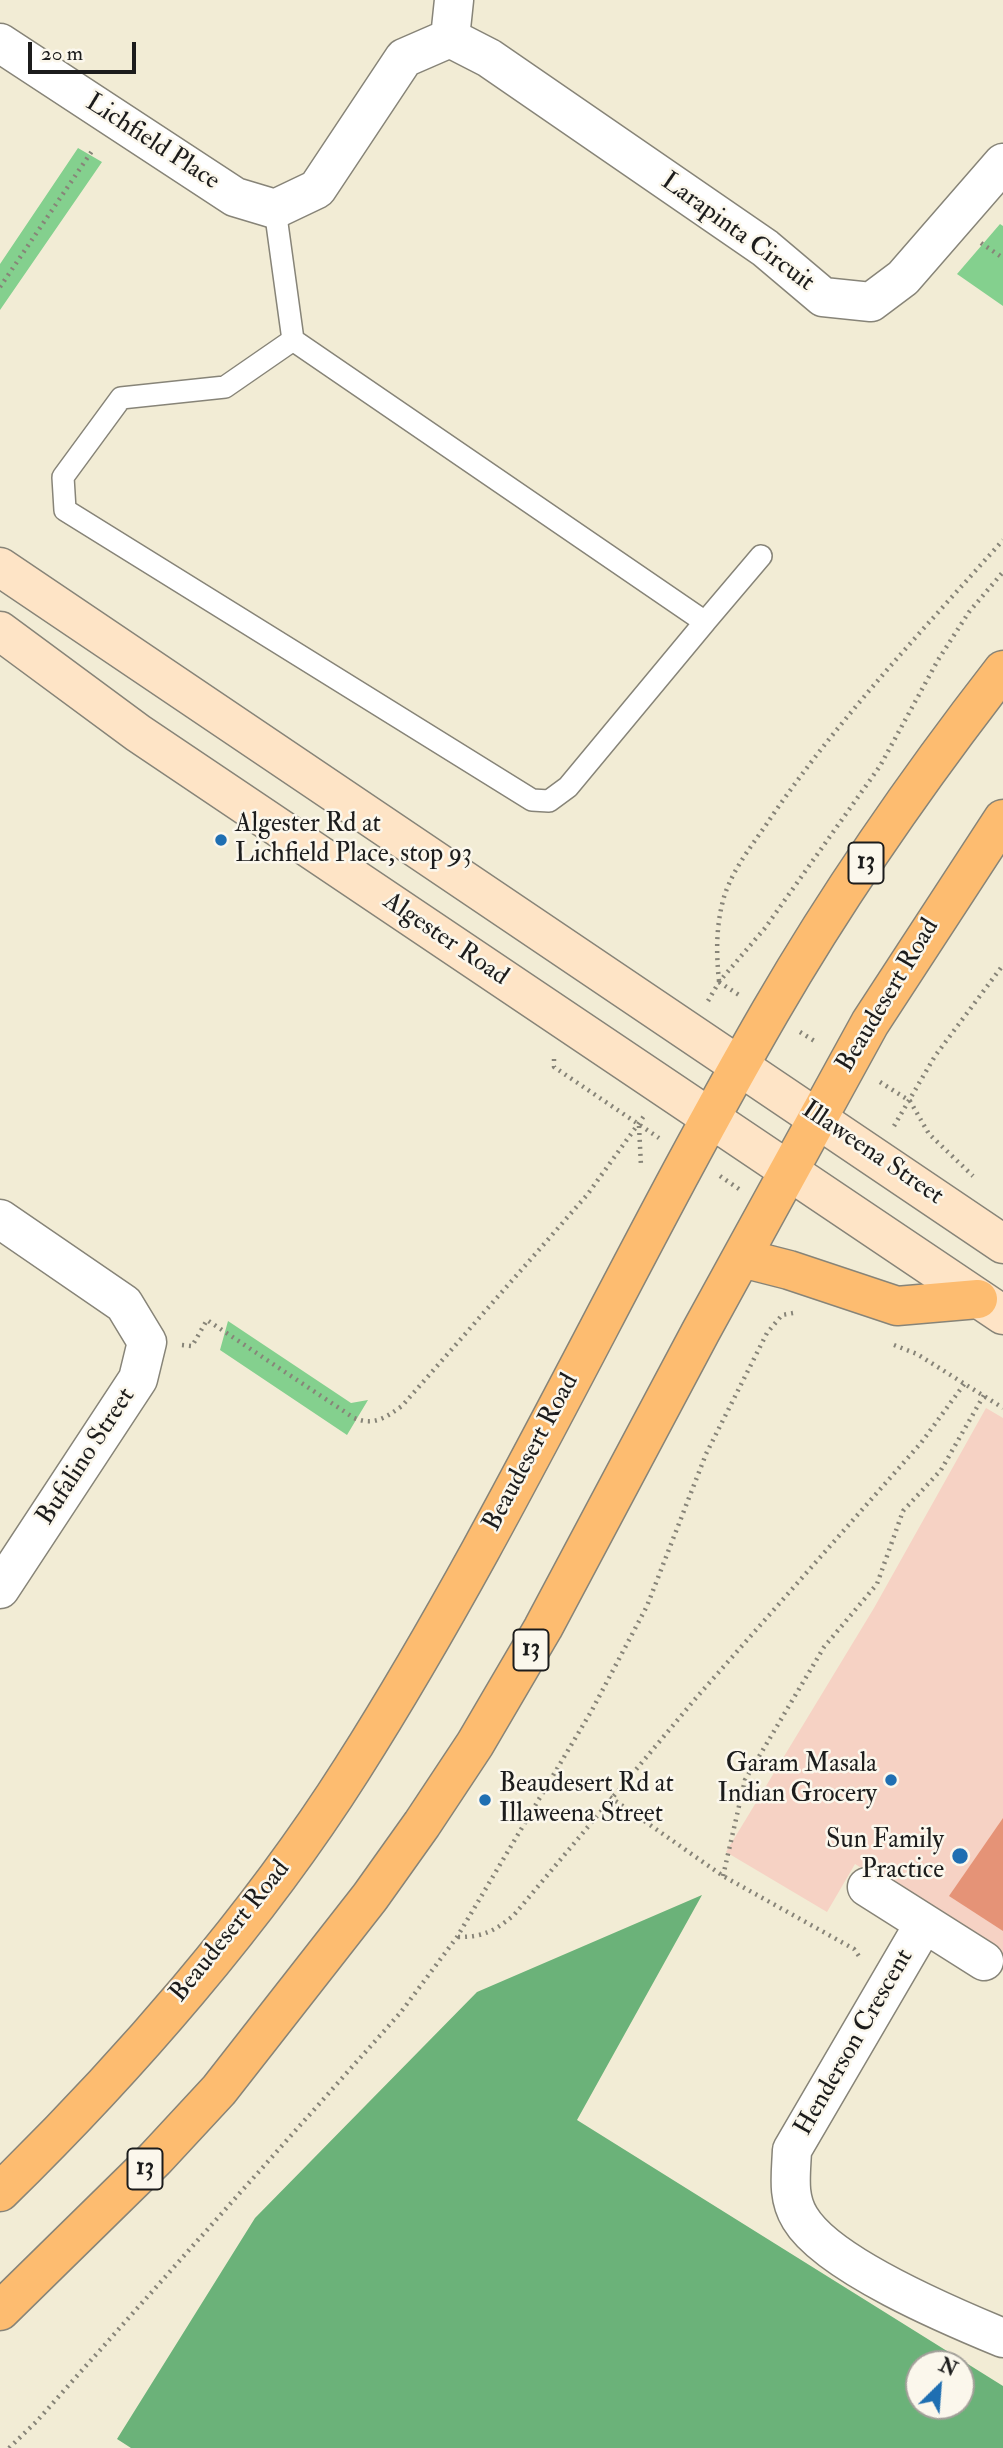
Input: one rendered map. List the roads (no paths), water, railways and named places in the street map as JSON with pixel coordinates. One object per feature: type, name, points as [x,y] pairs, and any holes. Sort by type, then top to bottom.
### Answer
[{"type":"highway","name":"Beaudesert Road","points":[[0,2192],[95,2095],[192,1982],[249,1913],[350,1772],[430,1643],[710,1121],[778,1000],[904,805],[1003,670]]},
{"type":"highway","name":"Beaudesert Road","points":[[0,2311],[155,2159],[219,2090],[288,2005],[415,1834],[475,1744],[543,1628],[817,1117],[898,978],[1003,819]]},
{"type":"highway","points":[[742,1258],[801,1274],[897,1306],[990,1307]]},
{"type":"main road","points":[[0,567],[741,1064]]},
{"type":"main road","name":"Algester Road","points":[[0,631],[138,733],[789,1173]]},
{"type":"main road","name":"Illaweena Street","points":[[741,1064],[1003,1244]]},
{"type":"main road","points":[[789,1173],[990,1307]]},
{"type":"street","points":[[275,209],[317,189],[404,58],[450,38],[454,0]]},
{"type":"street","name":"Larapinta Circuit","points":[[450,38],[489,58],[765,248],[823,297],[871,302],[903,278],[1003,163]]},
{"type":"street","name":"Lichfield Place","points":[[0,43],[235,197],[275,209]]},
{"type":"street","name":"Bufalino Street","points":[[0,1219],[124,1304],[147,1342],[138,1379],[0,1589]]},
{"type":"street","name":"Henderson Crescent","points":[[867,1887],[984,1961]]},
{"type":"street","name":"Henderson Crescent","points":[[924,1924],[792,2150],[790,2192],[800,2219],[824,2246],[931,2308],[1003,2338]]},
{"type":"lane","points":[[275,209],[293,340],[705,622]]},
{"type":"lane","points":[[293,340],[225,387],[121,398],[63,477],[65,510],[532,800],[549,801],[568,787],[761,556]]},
{"type":"place","name":"Algester Rd at Lichfield Place, stop 93","points":[[221,840]]},
{"type":"place","name":"Garam Masala Indian Grocery","points":[[891,1780]]},
{"type":"place","name":"Beaudesert Rd at Illaweena Street","points":[[485,1800]]},
{"type":"place","name":"Sun Family Practice","points":[[960,1856]]}]
